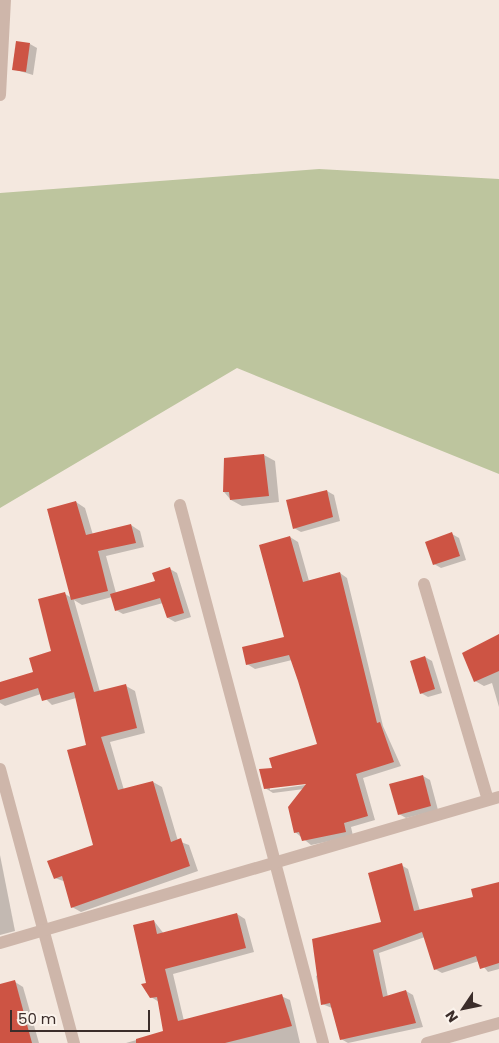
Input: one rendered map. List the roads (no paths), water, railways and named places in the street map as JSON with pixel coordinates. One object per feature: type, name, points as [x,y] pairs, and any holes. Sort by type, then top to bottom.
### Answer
[{"type":"street","points":[[0,95],[5,0]]},
{"type":"street","points":[[180,505],[272,861],[323,1043]]},
{"type":"street","points":[[0,943],[272,861],[494,799],[424,584]]},
{"type":"street","points":[[0,769],[46,929],[74,1043]]},
{"type":"street","points":[[427,1043],[499,1023]]}]
